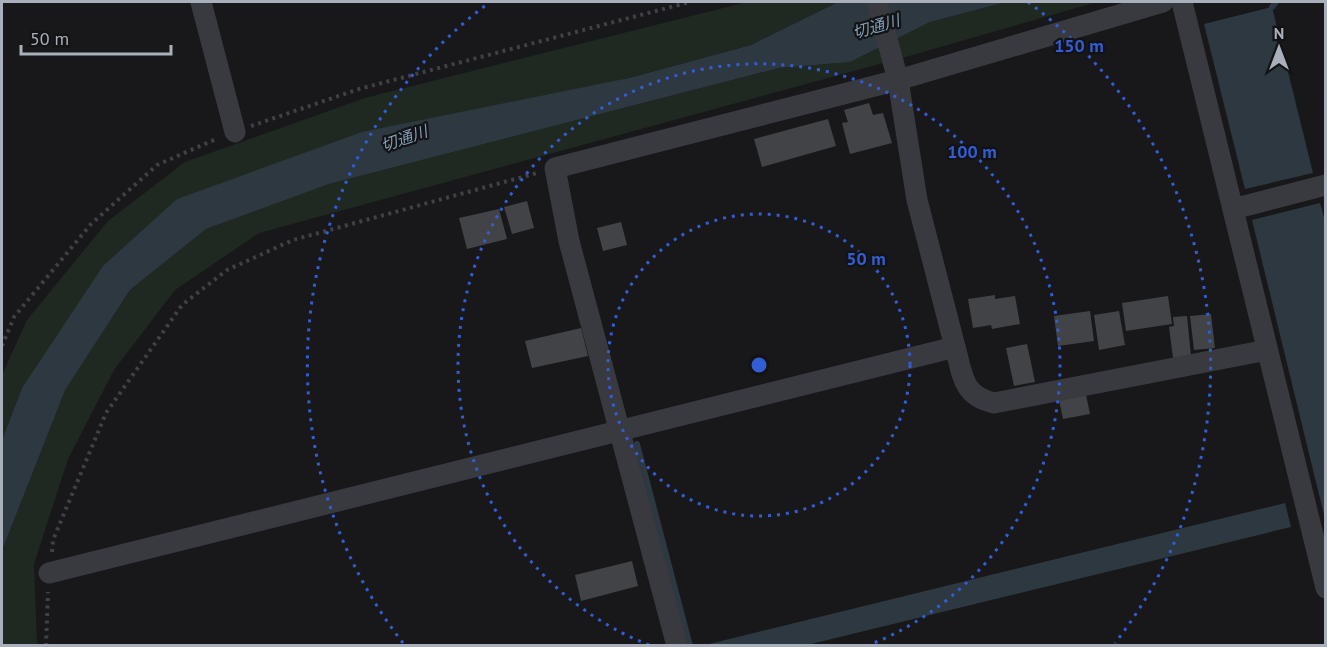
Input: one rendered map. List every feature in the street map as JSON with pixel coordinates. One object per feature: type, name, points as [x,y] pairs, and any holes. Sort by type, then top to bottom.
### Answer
[{"type":"street","points":[[201,2],[235,132]]},
{"type":"street","points":[[877,2],[897,75],[917,200],[966,386],[977,399],[994,403],[1267,350]]},
{"type":"street","points":[[677,645],[569,241],[555,168],[1163,2]]},
{"type":"street","points":[[1182,2],[1326,588]]},
{"type":"street","points":[[1233,209],[1320,187]]},
{"type":"street","points":[[49,573],[619,433],[955,347]]},
{"type":"path","points":[[2,346],[14,317],[91,224],[157,165],[235,132],[359,89],[690,2]]},
{"type":"path","points":[[46,645],[53,540],[106,413],[182,305],[227,270],[293,240],[555,168]]},
{"type":"shaded area","points":[[747,2],[838,2],[751,45],[177,199],[22,388],[2,440],[2,375],[27,320],[108,221],[185,162],[365,98]]},
{"type":"shaded area","points":[[1006,2],[1097,2],[909,56],[259,233],[175,290],[114,370],[68,459],[34,564],[37,645],[2,646],[3,548],[64,391],[130,290],[206,229],[329,184],[779,68],[850,62],[930,22]]},
{"type":"water","name":"切通川","points":[[838,2],[1006,2],[930,22],[850,62],[779,68],[329,184],[206,229],[130,290],[65,390],[3,548],[2,561],[2,440],[22,388],[103,266],[177,199],[362,132],[629,78],[751,45]]},
{"type":"water","points":[[1272,7],[1313,173],[1245,189],[1204,24]]},
{"type":"water","points":[[1320,203],[1326,225],[1325,519],[1252,220]]},
{"type":"water","points":[[1285,503],[1291,527],[807,645],[705,645]]},
{"type":"building","points":[[869,103],[873,115],[883,113],[892,143],[850,154],[842,123],[848,122],[844,110]]},
{"type":"building","points":[[828,119],[836,146],[762,167],[754,139]]},
{"type":"building","points":[[527,201],[534,228],[512,234],[504,207]]},
{"type":"building","points":[[499,209],[507,239],[467,249],[459,218]]},
{"type":"building","points":[[621,222],[627,245],[603,251],[597,228]]},
{"type":"building","points":[[995,295],[995,299],[1015,296],[1020,324],[992,329],[991,325],[973,328],[968,299]]},
{"type":"building","points":[[1168,296],[1172,324],[1126,331],[1122,303]]},
{"type":"building","points":[[1090,311],[1094,341],[1058,346],[1054,316]]},
{"type":"building","points":[[1119,311],[1125,345],[1099,350],[1094,315]]},
{"type":"building","points":[[1211,314],[1215,348],[1194,350],[1190,316]]},
{"type":"building","points":[[1187,316],[1191,356],[1173,358],[1169,327],[1174,326],[1173,317]]},
{"type":"building","points":[[581,328],[588,356],[532,368],[525,341]]},
{"type":"building","points":[[1027,344],[1035,382],[1014,386],[1006,348]]},
{"type":"building","points":[[1086,395],[1090,414],[1063,419],[1059,400]]},
{"type":"building","points":[[632,561],[638,586],[581,601],[575,575]]},
{"type":"waterway","points":[[1272,7],[1276,2]]},
{"type":"waterway","points":[[637,444],[690,646]]}]
